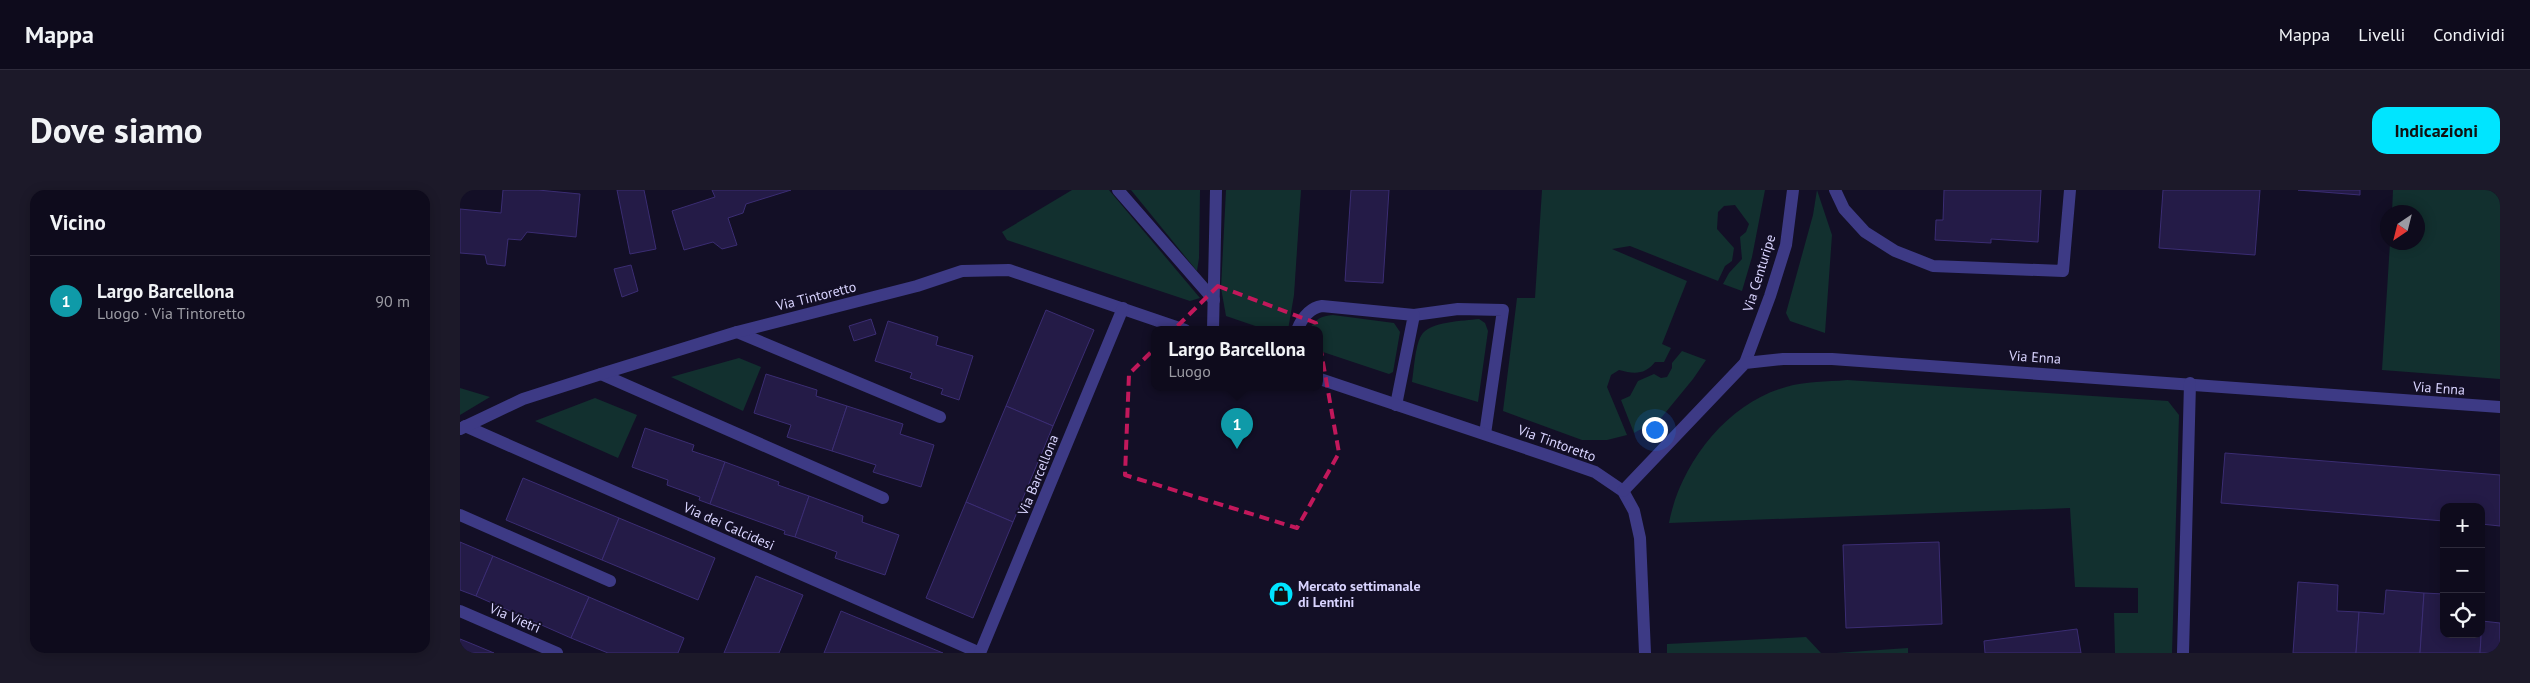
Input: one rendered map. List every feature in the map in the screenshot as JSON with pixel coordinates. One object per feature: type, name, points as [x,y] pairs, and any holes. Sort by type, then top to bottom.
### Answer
[{"type":"street","points":[[1118,190],[1214,300]]},
{"type":"street","points":[[1213,326],[1216,190]]},
{"type":"street","name":"Via Centuripe","points":[[1745,363],[1770,296],[1786,245],[1793,190]]},
{"type":"street","points":[[1835,190],[1844,209],[1865,232],[1895,251],[1933,266],[2063,271],[2070,190]]},
{"type":"street","name":"Via Tintoretto","points":[[462,427],[523,399],[601,374],[737,332],[917,286],[962,271],[1009,270],[1173,326]]},
{"type":"street","points":[[1299,326],[1303,318],[1313,307],[1322,306],[1414,315],[1458,309],[1503,310],[1485,434]]},
{"type":"street","name":"Via Barcellona","points":[[980,653],[1123,308]]},
{"type":"street","points":[[1396,405],[1414,315]]},
{"type":"street","points":[[737,332],[940,417]]},
{"type":"street","name":"Via Enna","points":[[1745,363],[1783,359],[1832,359],[2190,383],[2500,407]]},
{"type":"street","points":[[1623,491],[1745,363]]},
{"type":"street","points":[[601,374],[884,498]]},
{"type":"street","name":"Via Tintoretto","points":[[1323,380],[1595,472],[1623,491],[1634,511],[1640,538],[1646,653]]},
{"type":"street","points":[[2183,653],[2190,383]]},
{"type":"street","name":"Via dei Calcidesi","points":[[462,427],[980,653]]},
{"type":"street","points":[[460,515],[610,581]]},
{"type":"street","name":"Via Vietri","points":[[460,611],[557,653]]},
{"type":"highlighted area","points":[[1218,286],[1316,323],[1339,453],[1297,528],[1125,475],[1129,374]]},
{"type":"green space","points":[[1072,190],[1109,190],[1200,298],[1190,301],[1007,240],[1002,232]]},
{"type":"green space","points":[[1131,190],[1200,190],[1199,258],[1197,271]]},
{"type":"green space","points":[[1226,190],[1301,190],[1294,295],[1289,326],[1255,326],[1226,316],[1221,288]]},
{"type":"green space","points":[[1542,190],[1765,190],[1752,257],[1742,291],[1723,284],[1729,273],[1742,259],[1740,237],[1746,232],[1749,224],[1735,205],[1724,206],[1718,212],[1717,229],[1734,248],[1732,261],[1725,266],[1718,281],[1630,246],[1612,249],[1687,281],[1662,344],[1671,348],[1664,362],[1655,362],[1647,369],[1639,372],[1619,370],[1611,375],[1607,387],[1627,435],[1607,440],[1582,440],[1503,411],[1517,298],[1535,298]]},
{"type":"green space","points":[[1817,190],[1832,235],[1825,333],[1790,321],[1786,313],[1813,215]]},
{"type":"green space","points":[[2393,190],[2500,190],[2500,379],[2382,370],[2390,250],[2425,250],[2425,205],[2392,205]]},
{"type":"green space","points":[[1333,315],[1394,323],[1400,332],[1393,372],[1389,374],[1323,352],[1323,326],[1312,326],[1325,316]]},
{"type":"green space","points":[[1479,319],[1485,323],[1488,331],[1478,402],[1412,382],[1417,346],[1425,331],[1431,327],[1447,323]]},
{"type":"green space","points":[[1682,351],[1706,360],[1661,418],[1634,433],[1621,400],[1630,396],[1638,381],[1654,374],[1661,378],[1667,377],[1672,368],[1672,363]]},
{"type":"green space","points":[[739,358],[761,367],[743,411],[671,377]]},
{"type":"green space","points":[[1847,380],[2168,401],[2179,415],[2172,653],[2115,653],[2114,613],[2138,613],[2138,588],[2075,587],[2070,508],[1669,523],[1675,501],[1695,458],[1726,422],[1744,407],[1764,395],[1793,385]]},
{"type":"green space","points":[[460,388],[490,397],[460,415]]},
{"type":"green space","points":[[595,398],[637,415],[618,458],[535,421]]},
{"type":"green space","points":[[1806,637],[1821,653],[1667,653],[1667,644]]},
{"type":"green space","points":[[1908,648],[1908,653],[1836,653]]},
{"type":"building","points":[[503,190],[538,190],[580,194],[576,237],[527,232],[521,240],[508,239],[505,266],[487,264],[485,255],[460,253],[460,209],[501,213]]},
{"type":"building","points":[[617,190],[644,190],[656,249],[630,254]]},
{"type":"building","points":[[712,190],[791,190],[746,204],[743,213],[728,218],[737,245],[722,249],[713,242],[684,250],[672,211],[715,197]]},
{"type":"building","points":[[1351,190],[1389,190],[1383,283],[1345,281]]},
{"type":"building","points":[[1944,190],[2041,190],[2038,242],[1991,239],[1991,243],[1935,240],[1936,220],[1943,220]]},
{"type":"building","points":[[2163,190],[2260,190],[2255,255],[2159,248]]},
{"type":"building","points":[[2298,190],[2360,190],[2360,195]]},
{"type":"building","points":[[631,265],[638,291],[622,297],[614,269]]},
{"type":"building","points":[[1046,310],[1094,330],[1053,426],[1006,406]]},
{"type":"building","points":[[871,319],[876,334],[854,341],[849,326]]},
{"type":"building","points":[[888,321],[938,337],[936,345],[973,356],[959,400],[941,394],[943,389],[910,378],[912,373],[875,361]]},
{"type":"building","points":[[766,374],[817,390],[816,396],[847,406],[832,451],[787,437],[791,425],[754,413]]},
{"type":"building","points":[[847,406],[903,424],[900,434],[934,445],[921,487],[873,472],[876,465],[832,451]]},
{"type":"building","points":[[1006,406],[1053,426],[1013,522],[966,502]]},
{"type":"building","points":[[645,428],[694,445],[692,451],[725,462],[710,504],[699,500],[700,497],[667,485],[668,480],[632,467]]},
{"type":"building","points":[[2225,453],[2500,475],[2500,526],[2485,524],[2485,503],[2440,503],[2440,521],[2221,503]]},
{"type":"building","points":[[725,462],[779,482],[778,485],[809,496],[795,537],[784,534],[785,531],[710,504]]},
{"type":"building","points":[[523,478],[619,518],[602,560],[506,520]]},
{"type":"building","points":[[809,496],[863,516],[862,522],[899,535],[885,575],[835,558],[837,552],[795,537]]},
{"type":"building","points":[[966,502],[1013,522],[973,618],[926,598]]},
{"type":"building","points":[[619,518],[715,558],[698,600],[602,560]]},
{"type":"building","points":[[460,542],[493,556],[476,596],[460,590]]},
{"type":"building","points":[[1939,542],[1942,624],[1846,628],[1843,545]]},
{"type":"building","points":[[493,556],[589,597],[571,638],[476,596]]},
{"type":"building","points":[[756,576],[803,595],[779,653],[724,653]]},
{"type":"building","points":[[2298,582],[2338,585],[2337,611],[2359,612],[2356,653],[2293,653]]},
{"type":"building","points":[[2386,590],[2424,593],[2420,653],[2356,653],[2359,612],[2384,614]]},
{"type":"building","points":[[2424,593],[2440,594],[2440,638],[2481,638],[2480,653],[2420,653]]},
{"type":"building","points":[[589,597],[684,638],[678,653],[608,653],[571,638]]},
{"type":"building","points":[[841,611],[943,653],[824,653]]},
{"type":"building","points":[[2485,621],[2500,623],[2500,653],[2480,653],[2481,638],[2485,638]]},
{"type":"building","points":[[2077,629],[2081,653],[1985,653],[1984,641]]},
{"type":"building","points":[[460,639],[470,643],[494,653],[460,653]]},
{"type":"place","name":"Largo Barcellona","points":[[1237,449]]},
{"type":"place","name":"Mercato settimanale di Lentini","points":[[1281,594]]}]
